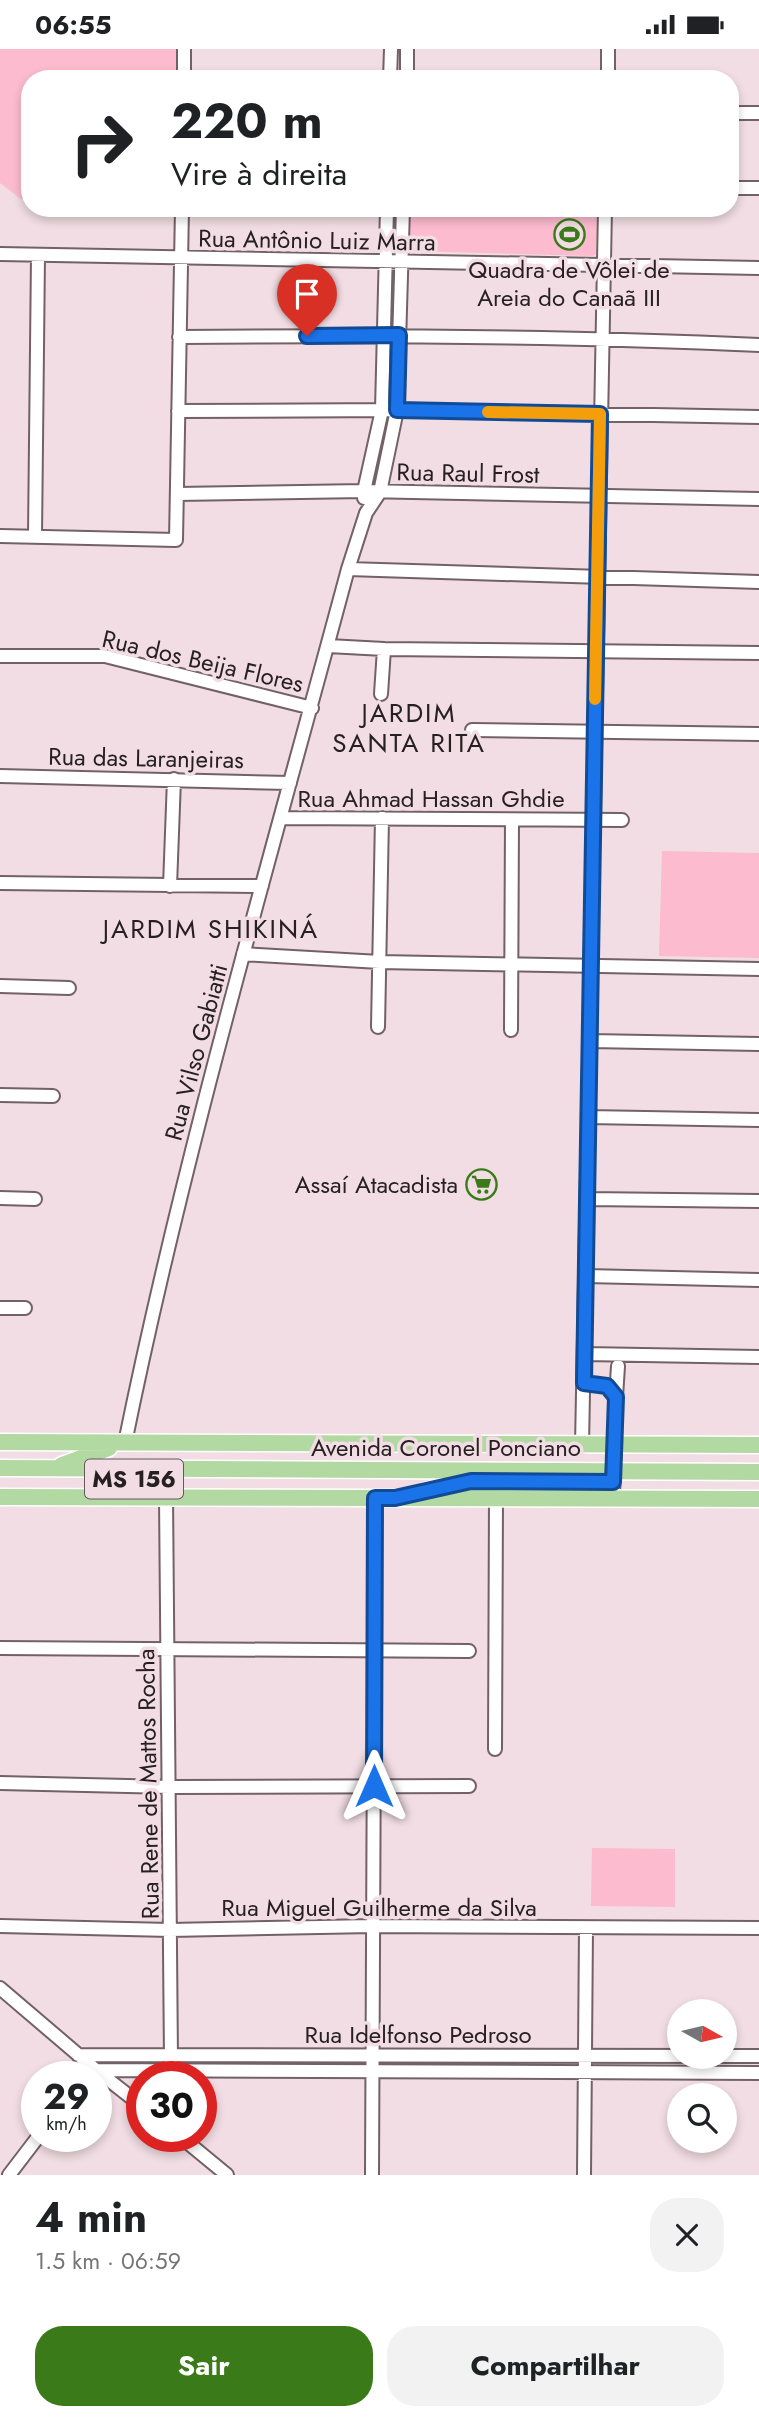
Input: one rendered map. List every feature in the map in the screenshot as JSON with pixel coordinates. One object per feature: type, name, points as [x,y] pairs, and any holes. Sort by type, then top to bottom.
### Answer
[{"type":"main road","name":"MS 156","points":[[0,1442],[378,1445]]},
{"type":"main road","points":[[0,1468],[48,1468],[125,1443]]},
{"type":"main road","points":[[306,1469],[378,1445],[759,1445]]},
{"type":"main road","points":[[499,1445],[530,1471]]},
{"type":"main road","points":[[730,1445],[759,1457]]},
{"type":"main road","name":"Avenida Coronel Ponciano","points":[[48,1468],[530,1471],[576,1476],[759,1472]]},
{"type":"main road","points":[[395,1498],[471,1481],[576,1476]]},
{"type":"main road","points":[[613,1476],[759,1482]]},
{"type":"main road","name":"Avenida Coronel Ponciano","points":[[0,1479],[471,1481]]},
{"type":"main road","points":[[0,1497],[759,1499]]},
{"type":"street","points":[[184,49],[184,70]]},
{"type":"street","points":[[390,70],[391,49]]},
{"type":"street","points":[[407,49],[407,70]]},
{"type":"street","points":[[608,49],[608,70]]},
{"type":"street","points":[[739,113],[759,113]]},
{"type":"street","points":[[739,188],[759,188]]},
{"type":"street","points":[[0,536],[176,540],[182,217]]},
{"type":"street","name":"Rua Vilso Gabiatti","points":[[366,513],[364,491],[382,410],[387,217]]},
{"type":"street","name":"Rua Vilso Gabiatti","points":[[125,1443],[152,1311],[204,1098],[348,569],[366,513],[380,492],[397,410],[402,217]]},
{"type":"street","points":[[582,1446],[605,217]]},
{"type":"street","name":"Rua Antônio Luiz Marra","points":[[0,254],[759,268]]},
{"type":"street","points":[[35,537],[38,255]]},
{"type":"street","points":[[180,337],[399,335],[603,338],[759,345]]},
{"type":"street","points":[[178,411],[397,410],[759,417]]},
{"type":"street","name":"Rua Raul Frost","points":[[177,494],[364,491],[759,499]]},
{"type":"street","points":[[348,569],[759,582]]},
{"type":"street","points":[[328,646],[759,653]]},
{"type":"street","points":[[381,694],[384,649]]},
{"type":"street","name":"Rua dos Beija Flores","points":[[0,656],[105,656],[312,708]]},
{"type":"street","points":[[472,730],[759,734]]},
{"type":"street","name":"Rua das Laranjeiras","points":[[0,776],[290,783]]},
{"type":"street","points":[[170,886],[174,779]]},
{"type":"street","name":"Rua Ahmad Hassan Ghdie","points":[[282,818],[622,820]]},
{"type":"street","points":[[378,1027],[383,818]]},
{"type":"street","points":[[510,1030],[512,820]]},
{"type":"street","points":[[0,883],[262,886]]},
{"type":"street","points":[[243,954],[380,963],[759,969]]},
{"type":"street","points":[[0,986],[69,988]]},
{"type":"street","points":[[590,1041],[759,1044]]},
{"type":"street","points":[[0,1095],[53,1096]]},
{"type":"street","points":[[589,1117],[759,1120]]},
{"type":"street","points":[[0,1198],[35,1199]]},
{"type":"street","points":[[587,1199],[759,1201]]},
{"type":"street","points":[[586,1276],[759,1280]]},
{"type":"street","points":[[0,1308],[25,1308]]},
{"type":"street","points":[[584,1354],[759,1357]]},
{"type":"street","points":[[613,1498],[618,1366]]},
{"type":"street","points":[[584,1383],[607,1386],[616,1397]]},
{"type":"street","name":"Rua Rene de Mattos Rocha","points":[[166,1497],[171,2061]]},
{"type":"street","points":[[372,2175],[375,1498]]},
{"type":"street","points":[[495,1749],[496,1498]]},
{"type":"street","points":[[0,1647],[469,1651]]},
{"type":"street","points":[[0,1783],[169,1787],[469,1786]]},
{"type":"street","name":"Rua Miguel Guilherme da Silva","points":[[0,1926],[170,1930],[372,1926],[759,1928]]},
{"type":"street","points":[[584,2175],[586,1928]]},
{"type":"street","points":[[0,1988],[85,2061]]},
{"type":"street","name":"Rua Idelfonso Pedroso","points":[[78,2055],[759,2056]]},
{"type":"street","name":"Rua Idelfonso Pedroso","points":[[217,2070],[759,2073]]},
{"type":"street","points":[[112,2083],[126,2093]]},
{"type":"street","points":[[9,2175],[27,2152]]},
{"type":"street","points":[[200,2152],[228,2175]]},
{"type":"shaded area","points":[[0,49],[186,49],[185,70],[21,70],[21,199],[0,183]]},
{"type":"shaded area","points":[[410,217],[597,217],[596,254],[593,256],[409,249]]},
{"type":"shaded area","points":[[662,851],[759,853],[759,958],[659,956]]},
{"type":"shaded area","points":[[592,1848],[675,1849],[675,1907],[591,1906]]},
{"type":"slow traffic","points":[[488,412],[600,414],[595,699]]},
{"type":"place","name":"Quadra de Vôlei de Areia do Canaã III","points":[[569,235]]},
{"type":"place","name":"Assaí Atacadista","points":[[481,1184]]},
{"type":"district","name":"JARDIM SANTA RITA","points":[[409,728]]},
{"type":"district","name":"JARDIM SHIKINÁ","points":[[211,929]]},
{"type":"route","points":[[307,336],[399,335],[397,410],[600,414],[584,1383],[607,1386],[616,1397],[613,1482],[471,1481],[395,1498],[375,1498],[374,1786]]}]
